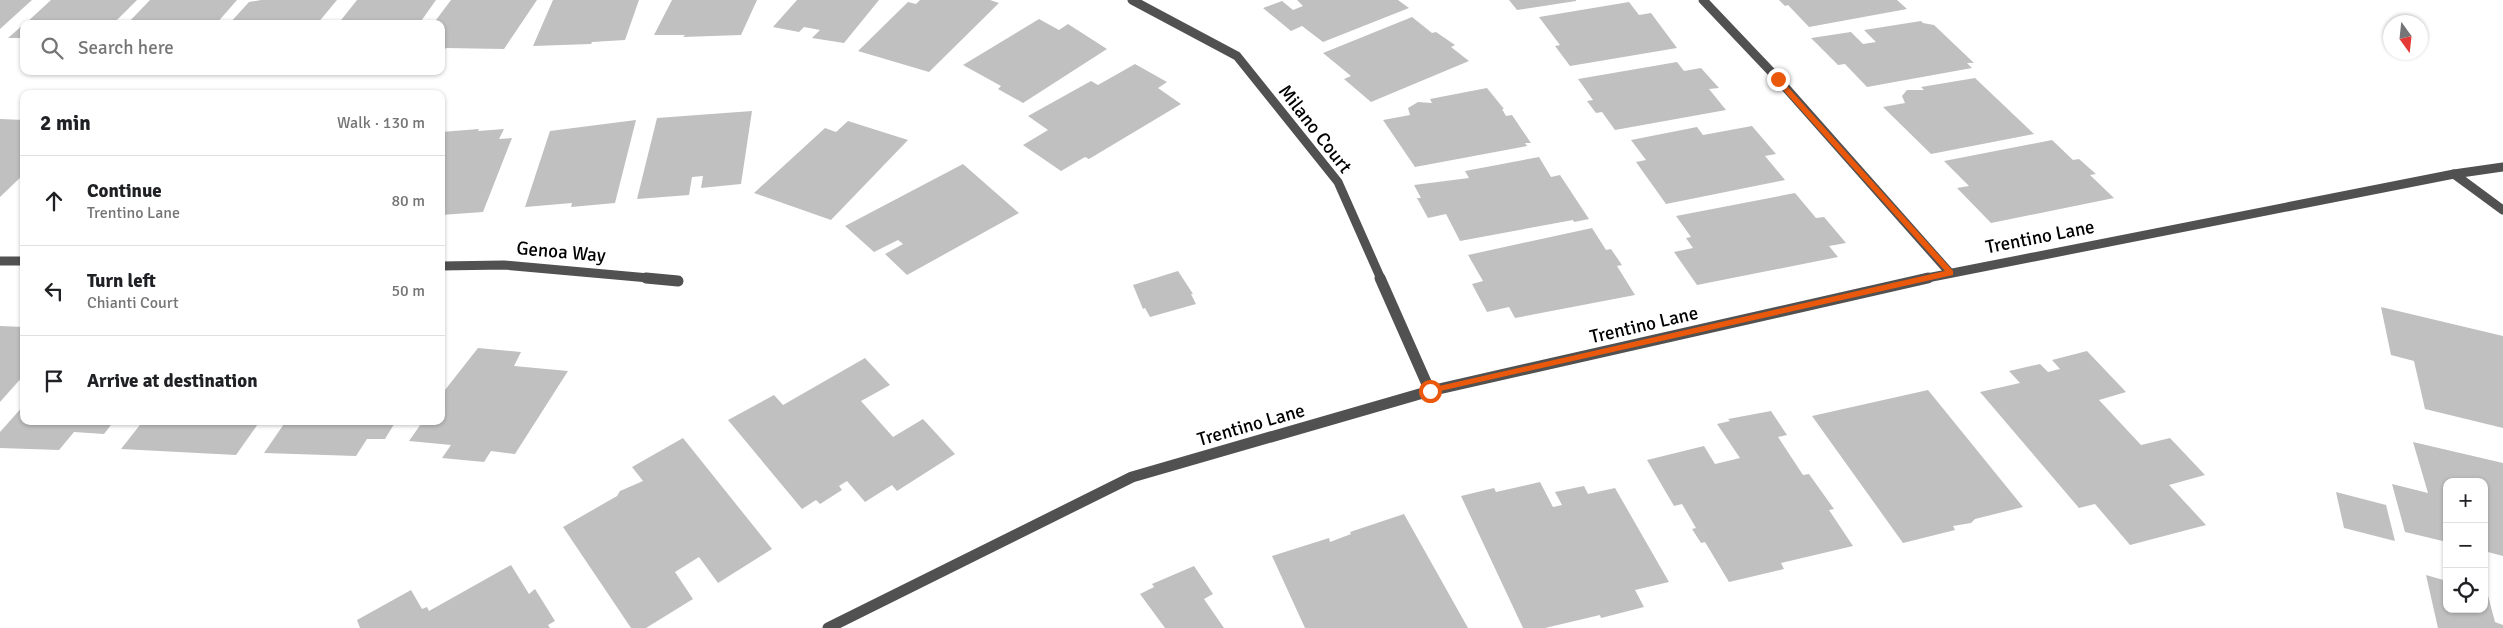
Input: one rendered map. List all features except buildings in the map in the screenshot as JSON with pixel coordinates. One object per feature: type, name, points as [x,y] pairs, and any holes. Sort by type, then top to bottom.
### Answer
[{"type":"street","name":"Milano Court","points":[[1132,0],[1237,56],[1338,182],[1430,391]]},
{"type":"street","points":[[1703,0],[1778,79],[1950,273]]},
{"type":"street","name":"Trentino Lane","points":[[828,628],[1132,477],[1430,391],[1950,273],[2454,174],[2503,167]]},
{"type":"street","points":[[2454,174],[2503,210]]},
{"type":"street","points":[[0,260],[20,261]]},
{"type":"street","name":"Genoa Way","points":[[445,266],[504,264],[678,281]]},
{"type":"route","points":[[1430,391],[1950,273],[1778,79]]}]
